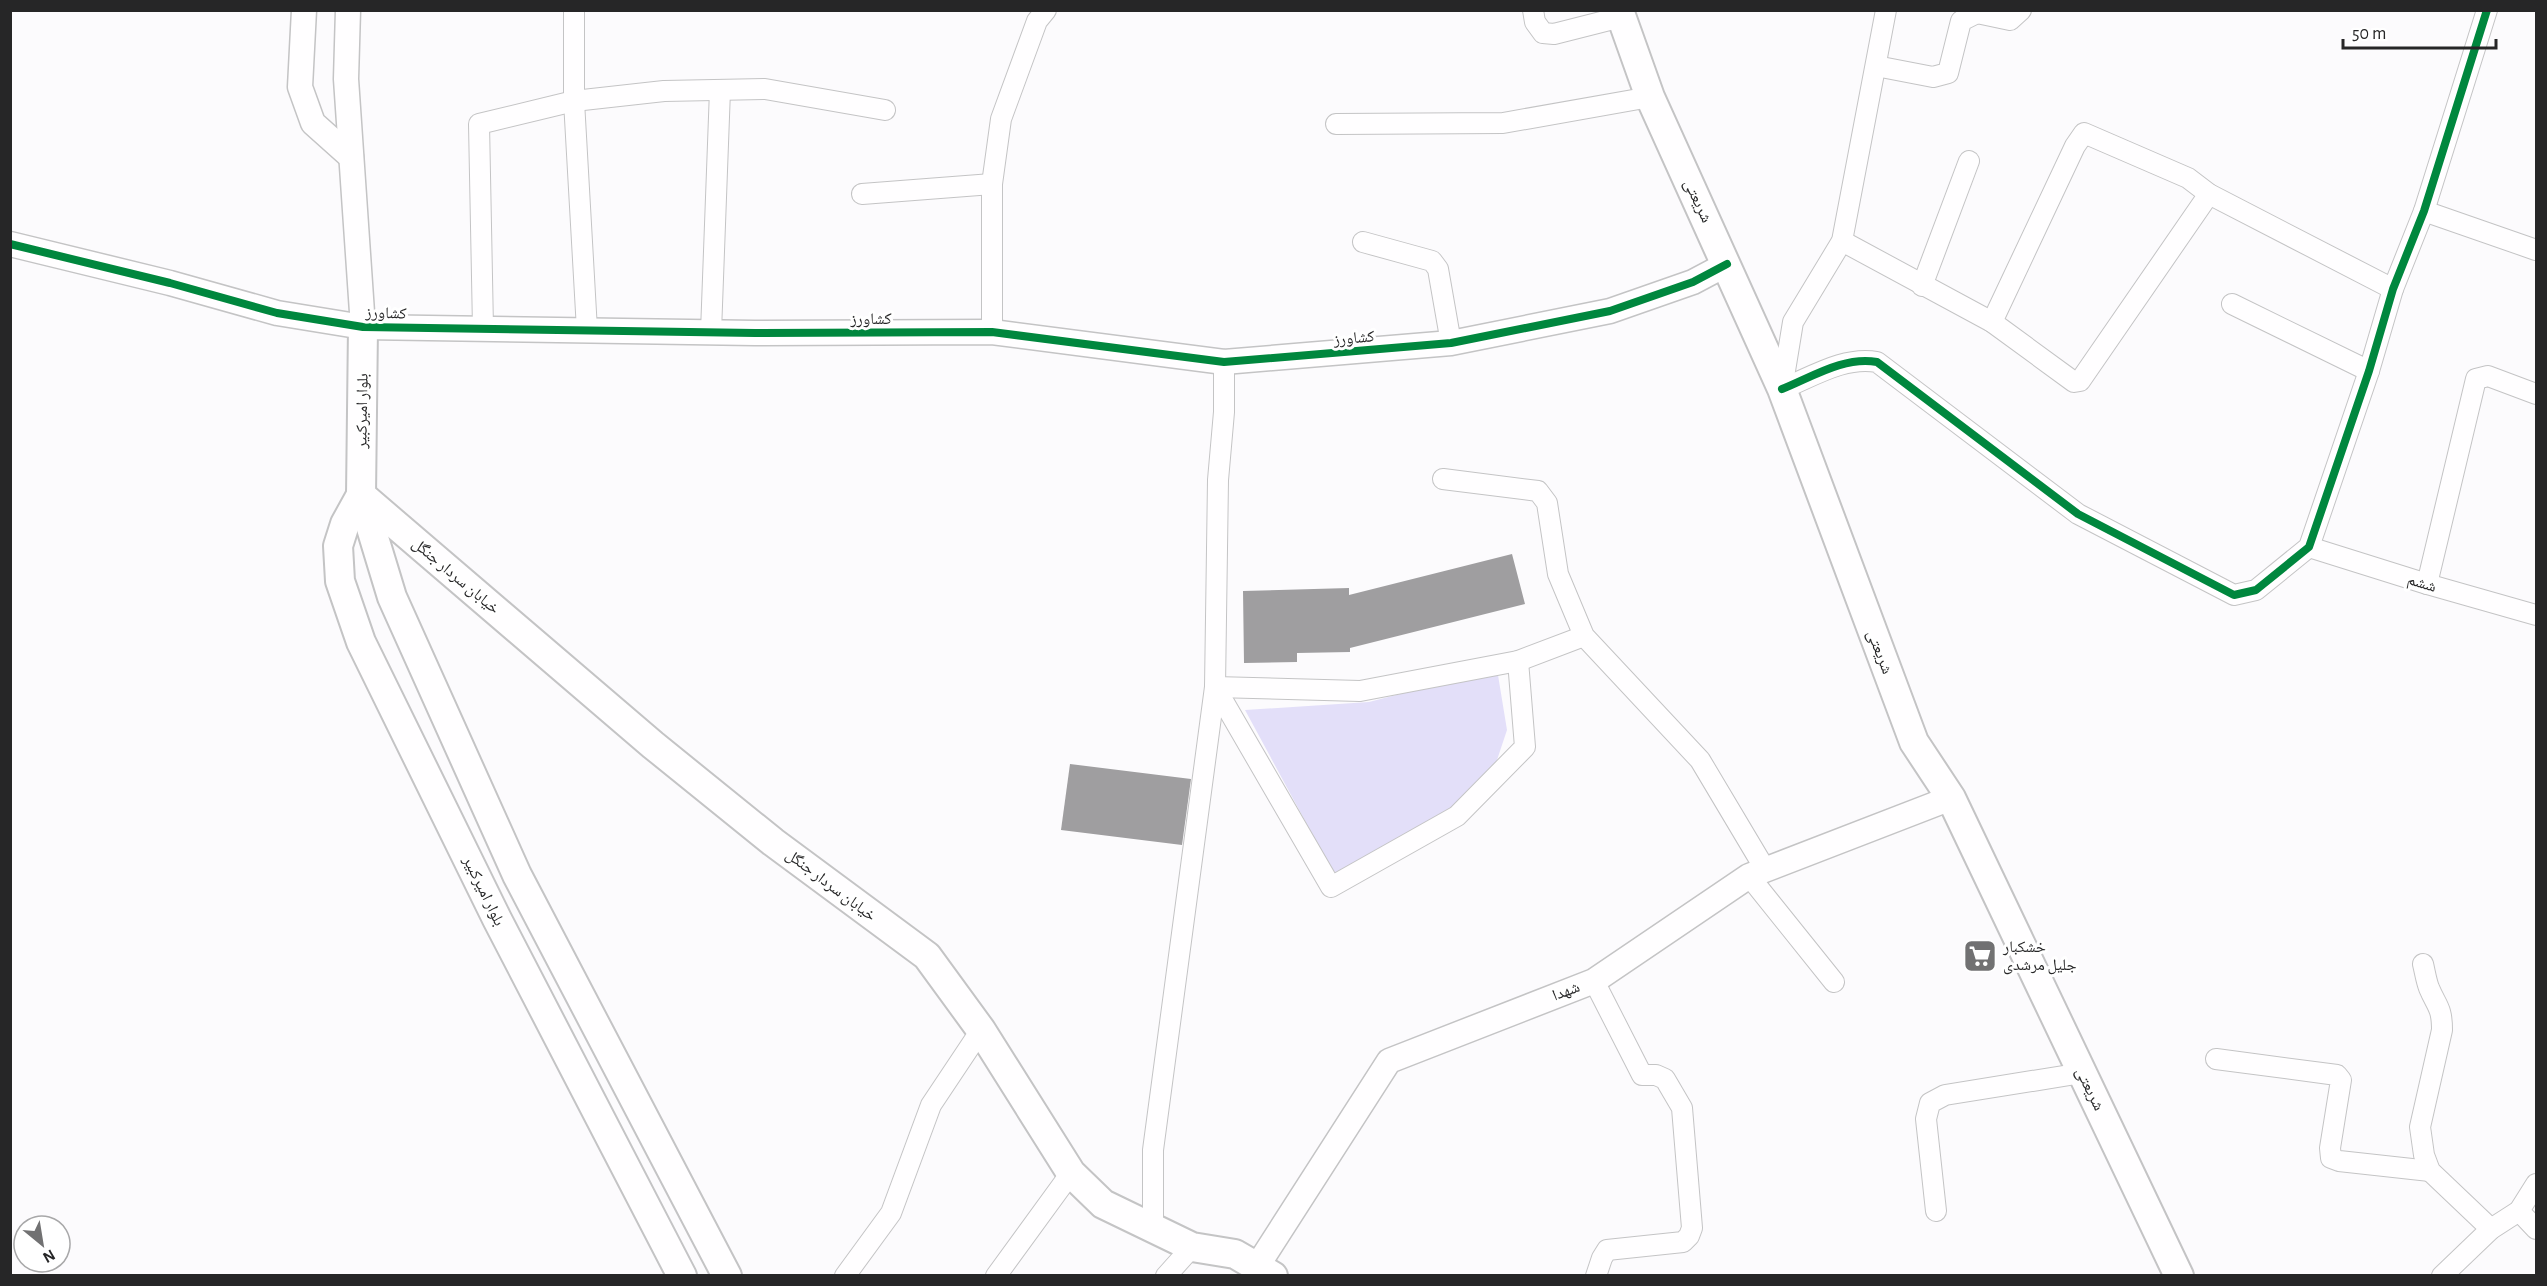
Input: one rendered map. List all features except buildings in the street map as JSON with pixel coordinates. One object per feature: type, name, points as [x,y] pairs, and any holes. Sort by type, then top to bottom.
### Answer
[{"type":"main road","name":"شریعتی","points":[[1620,14],[1650,97],[1782,389],[1914,742],[1951,798],[2179,1275]]},
{"type":"main road","name":"بلوار امیرکبیر","points":[[363,327],[361,495],[392,597],[517,874],[727,1275]]},
{"type":"main road","name":"بلوار امیرکبیر","points":[[361,495],[345,524],[338,546],[340,581],[361,642],[497,919],[682,1275]]},
{"type":"main road","name":"خیابان سردار جنگل","points":[[361,495],[663,752],[773,842],[927,956],[981,1030],[1071,1173],[1103,1204],[1153,1226],[1192,1247],[1235,1254],[1265,1270]]},
{"type":"street","points":[[304,10],[300,87],[313,123],[351,157]]},
{"type":"street","points":[[348,10],[346,79],[363,327]]},
{"type":"street","points":[[574,10],[574,101],[587,330]]},
{"type":"street","points":[[992,332],[992,184],[1001,119],[1037,21],[1046,10]]},
{"type":"street","points":[[1533,10],[1535,22],[1544,33],[1554,34],[1620,14]]},
{"type":"street","points":[[1782,389],[1793,322],[1842,241],[1886,10]]},
{"type":"street","points":[[1876,66],[1933,76],[1948,74],[1960,21],[1977,13],[2010,20],[2021,10]]},
{"type":"street","points":[[1782,389],[1844,364],[1862,360],[1877,362],[2078,514],[2234,595],[2256,590],[2309,547],[2369,371],[2393,289],[2424,211],[2487,10]]},
{"type":"street","points":[[483,328],[479,124],[574,101],[664,91],[765,89],[885,110]]},
{"type":"street","points":[[711,332],[720,90]]},
{"type":"street","points":[[1336,124],[1503,123],[1650,97]]},
{"type":"street","points":[[1992,322],[2075,146],[2084,133],[2188,178],[2209,194],[2393,289]]},
{"type":"street","points":[[1922,286],[1969,161]]},
{"type":"street","points":[[862,194],[992,184]]},
{"type":"street","points":[[1842,241],[1992,322],[2069,380],[2080,381],[2209,194]]},
{"type":"street","points":[[2424,211],[2536,250]]},
{"type":"street","points":[[1363,242],[1432,261],[1438,269],[1451,343]]},
{"type":"street","name":"کشاورز","points":[[10,243],[170,283],[277,313],[363,327],[711,332],[992,332],[1224,362],[1451,343],[1610,311],[1693,282],[1727,264]]},
{"type":"street","points":[[2232,304],[2369,371]]},
{"type":"street","points":[[1153,1226],[1153,1150],[1215,687],[1218,480],[1224,412],[1224,362]]},
{"type":"street","points":[[2427,584],[2476,379],[2488,376],[2536,394]]},
{"type":"street","points":[[1443,479],[1538,491],[1547,503],[1558,574],[1584,636],[1700,760],[1757,873],[1834,982]]},
{"type":"street","name":"ششم","points":[[2309,547],[2536,615]]},
{"type":"street","points":[[1215,687],[1360,691],[1518,661],[1584,636]]},
{"type":"street","points":[[1215,687],[1331,887],[1457,816],[1525,747],[1518,661]]},
{"type":"street","name":"شهدا","points":[[1265,1270],[1389,1061],[1594,981],[1757,873],[1951,798]]},
{"type":"street","points":[[2423,964],[2430,989],[2441,1009],[2442,1018],[2442,1030],[2420,1127],[2424,1155],[2430,1171],[2491,1229]]},
{"type":"street","points":[[1594,981],[1642,1075],[1656,1075],[1665,1079],[1682,1108],[1692,1228],[1689,1236],[1683,1242],[1607,1251],[1596,1275]]},
{"type":"street","points":[[845,1275],[891,1213],[931,1106],[981,1030]]},
{"type":"street","points":[[2216,1059],[2337,1075],[2341,1080],[2330,1148],[2331,1158],[2340,1161],[2430,1171]]},
{"type":"street","points":[[1936,1211],[1926,1119],[1930,1103],[1945,1095],[2082,1073]]},
{"type":"street","points":[[996,1275],[1071,1173]]},
{"type":"street","points":[[2442,1275],[2491,1229],[2519,1211],[2536,1185]]},
{"type":"street","points":[[2519,1211],[2536,1229]]},
{"type":"street","points":[[1167,1275],[1192,1247]]},
{"type":"shaded area","points":[[1497,669],[1507,730],[1496,763],[1437,823],[1339,876],[1330,867],[1245,710],[1369,702]]},
{"type":"cycle path","points":[[1782,389],[1840,365],[1852,362],[1877,362],[2078,514],[2234,595],[2256,590],[2309,547],[2369,371],[2393,289],[2424,211],[2487,10]]},
{"type":"cycle path","points":[[10,244],[170,283],[277,313],[363,327],[755,333],[992,332],[1224,362],[1451,343],[1610,311],[1693,282],[1727,264]]},
{"type":"place","name":"خشکبار جلیل مرشدی","points":[[1980,956]]}]
